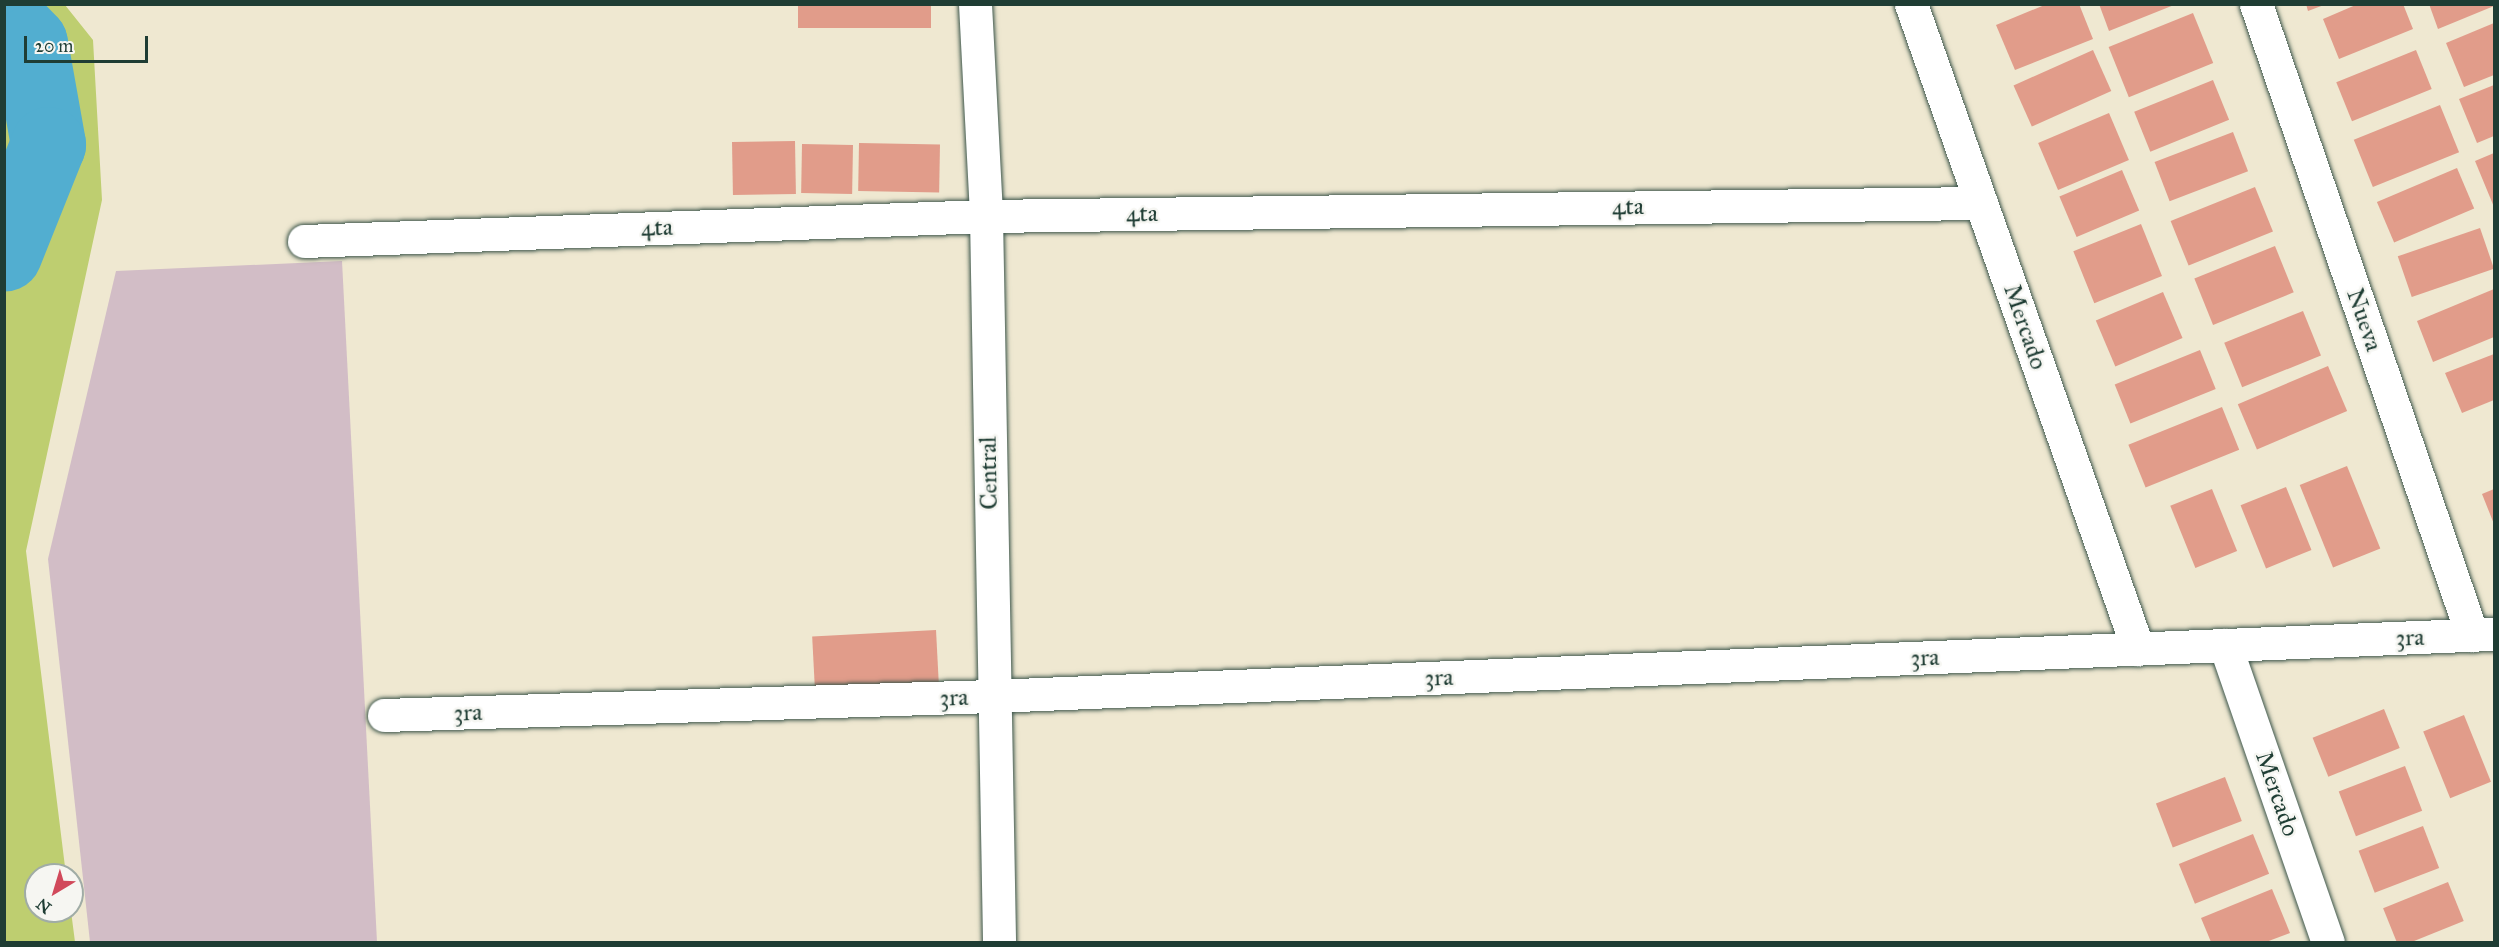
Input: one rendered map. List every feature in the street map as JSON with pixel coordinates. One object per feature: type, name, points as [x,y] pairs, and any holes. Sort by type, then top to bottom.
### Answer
[{"type":"street","name":"Central","points":[[975,4],[986,216],[999,942]]},
{"type":"street","name":"Mercado","points":[[1911,4],[2138,649]]},
{"type":"street","name":"Nueva","points":[[2256,4],[2483,635]]},
{"type":"street","name":"4ta","points":[[304,241],[986,216],[1981,203]]},
{"type":"street","name":"3ra","points":[[384,715],[993,696],[2483,635]]},
{"type":"street","name":"Mercado","points":[[2225,645],[2328,942]]},
{"type":"shaded area","points":[[342,261],[377,942],[90,942],[84,887],[84,863],[81,863],[48,559],[116,271]]},
{"type":"green space","points":[[5,4],[65,5],[93,40],[102,200],[26,551],[65,863],[24,863],[24,923],[73,923],[75,942],[5,942]]},
{"type":"building","points":[[798,4],[931,4],[931,28],[798,28]]},
{"type":"building","points":[[2047,4],[2079,4],[2093,39],[2015,70],[1996,25]]},
{"type":"building","points":[[2099,4],[2174,4],[2174,5],[2109,31]]},
{"type":"building","points":[[2306,4],[2324,4],[2324,5],[2308,11]]},
{"type":"building","points":[[2358,4],[2403,4],[2413,29],[2339,59],[2323,19]]},
{"type":"building","points":[[2429,4],[2494,4],[2494,6],[2438,29]]},
{"type":"building","points":[[2193,13],[2213,63],[2129,97],[2109,47]]},
{"type":"building","points":[[2494,23],[2494,75],[2464,87],[2446,43]]},
{"type":"building","points":[[2093,50],[2111,91],[2032,126],[2014,85]]},
{"type":"building","points":[[2416,50],[2432,89],[2352,121],[2336,82]]},
{"type":"building","points":[[2213,80],[2229,120],[2150,152],[2134,112]]},
{"type":"building","points":[[2494,85],[2494,136],[2477,143],[2459,99]]},
{"type":"building","points":[[2440,105],[2459,152],[2373,187],[2354,140]]},
{"type":"building","points":[[2109,113],[2129,160],[2058,190],[2038,143]]},
{"type":"building","points":[[2233,132],[2248,171],[2170,201],[2155,162]]},
{"type":"building","points":[[795,141],[796,194],[733,195],[732,142]]},
{"type":"building","points":[[859,143],[940,144],[939,192],[858,191]]},
{"type":"building","points":[[802,144],[853,145],[852,194],[801,193]]},
{"type":"building","points":[[2494,153],[2494,207],[2475,161]]},
{"type":"building","points":[[2457,168],[2474,209],[2394,242],[2377,202]]},
{"type":"building","points":[[2122,170],[2139,211],[2077,237],[2059,197]]},
{"type":"building","points":[[2255,187],[2273,232],[2189,266],[2171,221]]},
{"type":"building","points":[[2141,224],[2162,276],[2094,303],[2073,251]]},
{"type":"building","points":[[2480,228],[2494,269],[2412,297],[2398,256]]},
{"type":"building","points":[[2275,246],[2294,292],[2213,325],[2194,279]]},
{"type":"building","points":[[2494,289],[2494,337],[2433,362],[2417,321]]},
{"type":"building","points":[[2163,292],[2183,338],[2115,367],[2096,321]]},
{"type":"building","points":[[2303,311],[2321,356],[2242,387],[2224,343]]},
{"type":"building","points":[[2200,350],[2216,389],[2130,423],[2115,384]]},
{"type":"building","points":[[2494,354],[2494,400],[2462,413],[2445,373]]},
{"type":"building","points":[[2328,366],[2347,411],[2257,449],[2238,404]]},
{"type":"building","points":[[2222,407],[2239,450],[2146,487],[2128,445]]},
{"type":"building","points":[[2347,466],[2380,549],[2333,568],[2300,485]]},
{"type":"building","points":[[2286,487],[2311,550],[2266,568],[2241,505]]},
{"type":"building","points":[[2212,489],[2237,551],[2195,568],[2170,506]]},
{"type":"building","points":[[2494,489],[2494,524],[2482,494]]},
{"type":"building","points":[[936,630],[939,683],[815,689],[812,636]]},
{"type":"building","points":[[2384,709],[2400,748],[2328,777],[2313,738]]},
{"type":"building","points":[[2464,715],[2491,782],[2450,798],[2423,731]]},
{"type":"building","points":[[2405,766],[2422,811],[2356,836],[2339,791]]},
{"type":"building","points":[[2225,777],[2242,821],[2173,847],[2156,804]]},
{"type":"building","points":[[2423,826],[2439,868],[2375,893],[2359,851]]},
{"type":"building","points":[[2253,834],[2269,874],[2195,904],[2179,864]]},
{"type":"building","points":[[2448,882],[2464,921],[2412,942],[2397,942],[2383,908]]},
{"type":"building","points":[[2272,889],[2290,933],[2266,942],[2211,942],[2201,918]]},
{"type":"waterway","points":[[4,16],[30,43],[48,144],[4,254]]}]
